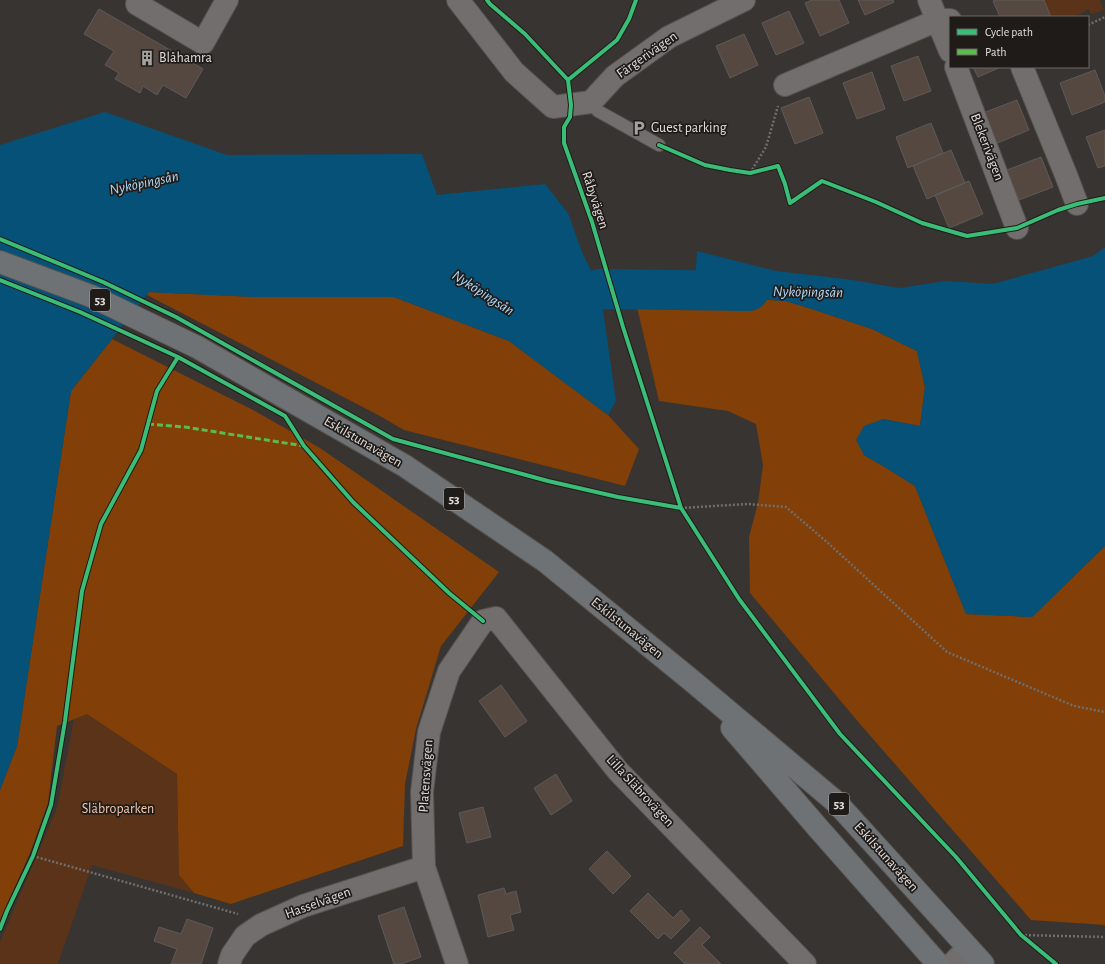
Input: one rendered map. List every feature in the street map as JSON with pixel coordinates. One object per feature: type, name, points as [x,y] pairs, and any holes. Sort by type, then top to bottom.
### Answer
[{"type":"main road","name":"Eskilstunavägen","points":[[0,262],[91,296],[197,347],[405,466],[545,561],[691,680],[836,802],[983,964]]},
{"type":"main road","name":"Eskilstunavägen","points":[[691,680],[823,834],[938,964]]},
{"type":"street","points":[[139,0],[137,4],[203,43],[227,0]]},
{"type":"street","points":[[458,0],[514,72],[553,107],[591,102]]},
{"type":"street","name":"Färgerivägen","points":[[591,102],[615,76],[669,37],[744,0]]},
{"type":"street","points":[[929,0],[944,20],[949,46]]},
{"type":"street","points":[[785,85],[944,20]]},
{"type":"street","name":"Blekerivägen","points":[[956,68],[1017,228]]},
{"type":"street","points":[[1022,68],[1077,204]]},
{"type":"street","name":"Lilla Släbrovägen","points":[[483,621],[496,618],[618,771],[805,964]]},
{"type":"street","name":"Platensvägen","points":[[457,964],[424,867],[422,792],[428,732],[450,671],[483,621]]},
{"type":"street","name":"Hasselvägen","points":[[228,964],[232,955],[245,936],[261,925],[303,906],[424,867]]},
{"type":"street","points":[[952,964],[968,948]]},
{"type":"lane","points":[[591,102],[598,111],[659,145]]},
{"type":"path","points":[[1089,25],[1105,17]]},
{"type":"path","points":[[750,173],[766,147],[785,85]]},
{"type":"path","points":[[743,172],[750,173],[757,171]]},
{"type":"path","points":[[679,501],[685,515]]},
{"type":"path","points":[[673,507],[681,508],[748,504],[786,508],[828,543],[947,652],[1074,706],[1105,712]]},
{"type":"path","points":[[30,863],[36,849]]},
{"type":"path","points":[[33,856],[240,914],[261,925]]},
{"type":"path","points":[[1016,929],[1026,940]]},
{"type":"path","points":[[1021,935],[1105,937]]},
{"type":"green space","points":[[1044,0],[1101,0],[1100,2],[1104,10],[1091,14],[1089,9],[1076,16],[1051,16]]},
{"type":"green space","name":"Släbroparken","points":[[87,714],[177,774],[179,875],[194,893],[92,865],[58,964],[0,964],[0,942],[57,808],[74,719]]},
{"type":"shaded area","points":[[149,292],[255,297],[394,297],[509,341],[608,415],[639,449],[625,486],[404,430],[380,416],[147,295]]},
{"type":"shaded area","points":[[694,295],[786,301],[872,329],[917,351],[925,387],[920,426],[883,419],[864,455],[915,486],[966,614],[1032,617],[1105,546],[1105,925],[1031,920],[860,724],[750,593],[749,537],[758,503],[763,465],[756,424],[728,411],[659,401],[637,307]]},
{"type":"shaded area","points":[[112,339],[253,410],[320,448],[499,572],[441,646],[416,729],[405,784],[403,846],[231,904],[194,893],[179,875],[177,774],[87,714],[57,726],[48,803],[30,853],[0,920],[0,790],[17,746],[71,391]]},
{"type":"water","points":[[105,112],[227,155],[422,154],[437,195],[545,184],[568,213],[582,252],[600,289],[616,401],[608,415],[509,341],[394,297],[255,297],[149,292],[71,391],[17,746],[0,790],[0,145]]},
{"type":"water","points":[[1105,247],[1105,546],[1032,617],[966,614],[915,486],[864,455],[856,440],[864,426],[883,419],[920,426],[925,387],[917,351],[872,329],[786,301],[694,295],[697,251],[776,271],[846,279],[899,288],[946,281],[993,284],[1093,256]]},
{"type":"building","points":[[812,0],[839,0],[849,23],[820,36],[805,3]]},
{"type":"building","points":[[858,0],[893,0],[894,2],[865,15]]},
{"type":"building","points":[[1044,0],[1051,16],[1000,16],[993,1]]},
{"type":"building","name":"Blåhamra","points":[[99,9],[203,69],[186,98],[163,85],[157,95],[143,86],[140,93],[115,79],[119,73],[105,65],[114,51],[84,34]]},
{"type":"building","points":[[789,11],[804,43],[776,55],[762,23]]},
{"type":"building","points":[[744,34],[758,65],[730,78],[716,46]]},
{"type":"building","points":[[918,56],[931,91],[904,101],[891,66]]},
{"type":"building","points":[[974,68],[999,68],[978,77]]},
{"type":"building","points":[[1095,70],[1105,96],[1105,102],[1072,115],[1060,83]]},
{"type":"building","points":[[872,72],[885,109],[857,119],[843,83]]},
{"type":"building","points":[[809,97],[823,133],[795,144],[781,108]]},
{"type":"building","points":[[1017,100],[1029,130],[995,144],[983,113]]},
{"type":"building","points":[[931,123],[943,153],[908,168],[896,137]]},
{"type":"building","points":[[1105,130],[1105,166],[1098,168],[1086,137]]},
{"type":"building","points":[[951,150],[965,183],[927,199],[913,166]]},
{"type":"building","points":[[1041,157],[1053,187],[1019,200],[1007,170]]},
{"type":"building","points":[[969,181],[983,214],[949,228],[935,195]]},
{"type":"building","points":[[501,685],[527,721],[505,737],[479,701]]},
{"type":"building","points":[[556,774],[572,801],[551,815],[534,788]]},
{"type":"building","points":[[483,807],[491,837],[467,843],[459,813]]},
{"type":"building","points":[[607,851],[631,876],[613,894],[589,869]]},
{"type":"building","points":[[504,888],[506,894],[516,891],[521,912],[510,915],[514,930],[488,937],[478,895]]},
{"type":"building","points":[[648,893],[673,918],[681,910],[690,920],[671,939],[664,933],[658,939],[630,911]]},
{"type":"building","points":[[404,907],[421,957],[401,964],[394,964],[378,916]]},
{"type":"building","points":[[187,919],[213,928],[201,964],[171,964],[177,949],[154,941],[159,927],[181,934]]},
{"type":"building","points":[[700,927],[710,937],[702,945],[721,964],[685,964],[674,953]]},
{"type":"waterway","name":"Nyköpingsån","points":[[547,306],[600,289],[749,291]]},
{"type":"marked path","points":[[148,424],[185,427],[304,446]]},
{"type":"cycle path","points":[[487,0],[525,34],[568,80]]},
{"type":"cycle path","points":[[568,80],[617,40],[629,19],[636,0]]},
{"type":"cycle path","name":"Råbyvägen","points":[[568,80],[571,105],[570,117],[564,127],[564,143],[592,222],[623,327],[681,508],[739,599],[840,734],[956,857],[1021,935],[1056,964]]},
{"type":"cycle path","points":[[659,145],[705,165],[730,170],[750,173],[778,166],[790,203],[822,181],[876,202],[922,223],[967,236],[1017,228],[1058,210],[1105,198]]},
{"type":"cycle path","points":[[0,239],[103,282],[176,317],[393,439],[548,481],[618,497],[681,508]]},
{"type":"cycle path","points":[[0,280],[80,312],[178,357],[285,416],[304,446],[353,502],[449,593],[483,621]]},
{"type":"cycle path","points":[[0,929],[33,856],[51,805],[65,721],[82,591],[101,524],[141,450],[157,391],[178,357]]},
{"type":"place","name":"Blåhamra","points":[[147,58]]},
{"type":"place","name":"Guest parking","points":[[639,128]]}]
